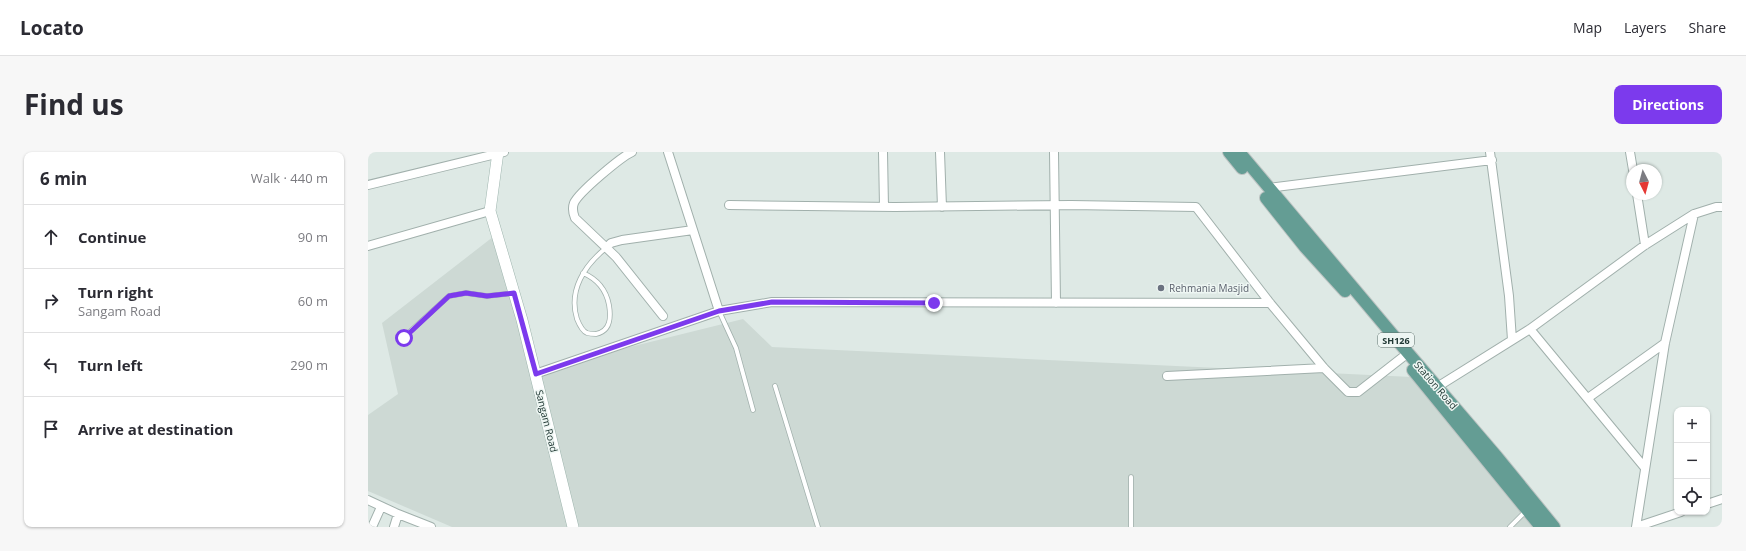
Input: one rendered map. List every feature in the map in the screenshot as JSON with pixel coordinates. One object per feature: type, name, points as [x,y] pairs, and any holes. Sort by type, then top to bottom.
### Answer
[{"type":"main road","name":"Station Road","points":[[1229,152],[1306,248],[1405,355]]},
{"type":"main road","name":"Station Road","points":[[1239,152],[1530,507],[1541,527]]},
{"type":"main road","name":"Station Road","points":[[1530,507],[1554,527]]},
{"type":"street","points":[[368,185],[500,152]]},
{"type":"street","name":"Sangam Road","points":[[500,152],[490,211],[536,374],[573,527]]},
{"type":"street","points":[[632,152],[595,180],[575,201],[573,212],[575,218],[616,257],[663,316]]},
{"type":"street","points":[[668,152],[719,311]]},
{"type":"street","points":[[883,152],[884,207]]},
{"type":"street","points":[[940,152],[942,206]]},
{"type":"street","points":[[1054,152],[1056,303]]},
{"type":"street","points":[[1630,152],[1632,164]]},
{"type":"street","points":[[1268,188],[1491,156],[1509,296],[1512,340]]},
{"type":"street","points":[[1638,200],[1645,245]]},
{"type":"street","points":[[729,205],[884,207],[1055,205],[1196,207],[1270,303],[1342,388],[1348,392],[1358,392],[1405,355]]},
{"type":"street","points":[[1434,389],[1530,329],[1645,245],[1694,214],[1716,207],[1722,207]]},
{"type":"street","points":[[368,246],[490,211]]},
{"type":"street","points":[[1674,515],[1636,527],[1665,343],[1694,214]]},
{"type":"street","points":[[606,248],[612,243],[622,240],[694,230]]},
{"type":"street","points":[[536,374],[719,311],[772,302],[1270,303]]},
{"type":"street","points":[[1530,329],[1645,468]]},
{"type":"street","points":[[1588,398],[1665,343]]},
{"type":"street","points":[[1168,376],[1324,368]]},
{"type":"street","points":[[1710,503],[1722,499]]},
{"type":"street","points":[[368,500],[381,507],[431,527]]},
{"type":"street","points":[[372,527],[381,507]]},
{"type":"street","points":[[394,527],[398,514]]},
{"type":"lane","points":[[583,273],[599,284],[605,292],[609,303],[610,317],[608,326],[600,333],[588,334],[583,330],[575,314],[574,301],[576,290],[583,273],[589,264],[606,248]]},
{"type":"lane","points":[[404,338],[449,296],[466,293],[487,296],[514,293]]},
{"type":"lane","points":[[719,311],[736,348],[753,410]]},
{"type":"lane","points":[[775,386],[818,527]]},
{"type":"lane","points":[[1131,477],[1131,527]]},
{"type":"lane","points":[[1510,527],[1530,507]]},
{"type":"shaded area","points":[[498,233],[537,370],[743,319],[772,347],[1412,377],[1533,527],[452,527],[368,491],[368,415],[398,394],[382,323]]},
{"type":"place","name":"Rehmania Masjid","points":[[1161,288]]},
{"type":"route","points":[[404,338],[449,296],[457,293],[487,296],[514,293],[536,374],[719,311],[772,302],[934,303]]}]
